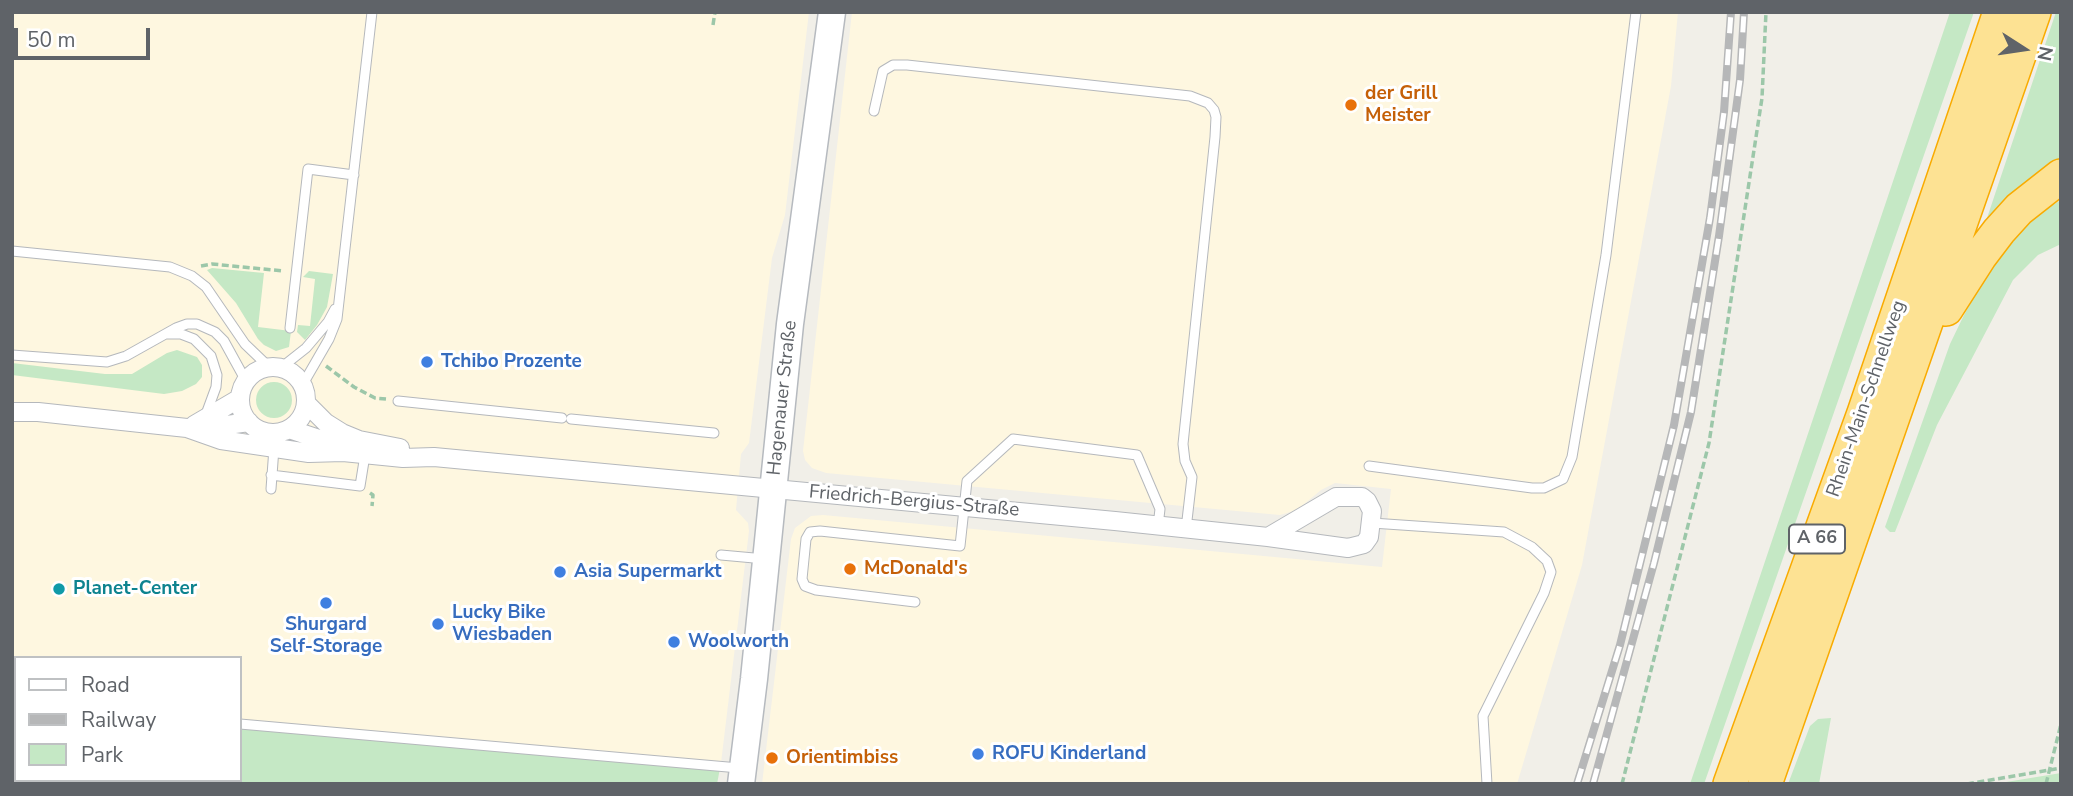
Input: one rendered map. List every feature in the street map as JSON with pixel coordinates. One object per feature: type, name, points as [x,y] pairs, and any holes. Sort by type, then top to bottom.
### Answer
[{"type":"highway","points":[[1976,84],[1993,12]]},
{"type":"highway","name":"Rhein-Main-Schnellweg","points":[[1730,784],[1864,413],[2000,12]]},
{"type":"highway","name":"Rhein-Main-Schnellweg","points":[[1765,784],[2034,12]]},
{"type":"highway","points":[[1904,389],[1955,292],[1980,256],[2019,209],[2061,176]]},
{"type":"street","name":"Hagenauer Straße","points":[[744,779],[790,324],[832,12]]},
{"type":"street","points":[[248,422],[242,411],[240,398],[246,381],[260,369],[275,367],[291,371],[303,384],[306,403],[301,418],[278,437]]},
{"type":"street","points":[[195,424],[240,398]]},
{"type":"street","name":"Friedrich-Bergius-Straße","points":[[306,403],[326,423],[353,438],[434,457]]},
{"type":"street","name":"Friedrich-Bergius-Straße","points":[[12,406],[38,412]]},
{"type":"street","name":"Friedrich-Bergius-Straße","points":[[12,412],[220,426],[248,422],[278,437]]},
{"type":"street","name":"Friedrich-Bergius-Straße","points":[[195,424],[221,440],[316,438],[343,452],[365,455],[434,457],[964,507],[1268,537],[1327,546],[1356,548],[1364,544],[1369,537],[1372,523]]},
{"type":"street","points":[[1268,537],[1336,497],[1346,495],[1362,497],[1367,501],[1372,511],[1372,523]]},
{"type":"lane","points":[[303,384],[332,332],[340,298],[372,12]]},
{"type":"lane","points":[[1369,466],[1532,488],[1544,488],[1563,479],[1572,457],[1606,255],[1636,12]]},
{"type":"lane","points":[[874,111],[883,71],[893,65],[1190,96],[1208,103],[1214,110],[1215,137],[1183,444],[1185,461],[1192,477],[1186,529]]},
{"type":"lane","points":[[290,328],[309,169],[354,174]]},
{"type":"lane","points":[[12,251],[170,267],[192,276],[206,286],[245,344],[275,367],[306,348],[328,322],[340,298]]},
{"type":"lane","points":[[12,355],[107,362],[126,356],[187,324],[197,324],[215,332],[232,352],[246,381]]},
{"type":"lane","points":[[166,334],[181,334],[194,339],[206,349],[214,364],[216,387],[195,424]]},
{"type":"lane","points":[[398,401],[714,433]]},
{"type":"lane","points":[[271,489],[278,437]]},
{"type":"lane","points":[[915,602],[816,590],[805,586],[802,579],[806,539],[810,532],[960,546],[967,481],[1013,439],[1137,455],[1160,509],[1158,526]]},
{"type":"lane","points":[[271,475],[360,486],[365,455]]},
{"type":"lane","points":[[1372,523],[1504,532],[1532,547],[1547,561],[1551,572],[1544,593],[1483,716],[1487,784]]},
{"type":"lane","points":[[721,555],[767,559]]},
{"type":"lane","points":[[242,724],[744,779]]},
{"type":"path","points":[[713,25],[715,12]]},
{"type":"path","points":[[1622,784],[1709,443],[1762,98],[1766,12]]},
{"type":"path","points":[[197,267],[212,264],[290,271]]},
{"type":"path","points":[[326,365],[354,387],[375,398],[398,401]]},
{"type":"path","points":[[2046,784],[2061,724]]},
{"type":"path","points":[[1967,784],[2061,768]]},
{"type":"path","points":[[134,782],[152,784]]},
{"type":"shaded area","points":[[12,12],[809,12],[785,215],[772,258],[749,443],[741,454],[736,510],[748,523],[749,531],[721,763],[242,723],[242,656],[14,656],[12,704]]},
{"type":"shaded area","points":[[852,12],[1678,12],[1671,86],[1582,565],[1517,784],[762,784],[791,539],[795,528],[811,516],[1382,567],[1391,489],[1335,483],[1321,490],[1297,510],[1280,515],[826,473],[812,468],[805,460],[803,451]]},
{"type":"green space","points":[[1950,12],[1974,12],[1704,784],[1690,784]]},
{"type":"green space","points":[[2056,12],[2061,12],[2061,163],[1994,223],[1987,218]]},
{"type":"green space","points":[[2061,200],[2061,244],[2038,255],[2013,280],[1937,425],[1895,532],[1890,532],[1885,527],[1950,344],[1964,315],[1990,267],[2036,215]]},
{"type":"green space","points":[[212,268],[264,273],[258,327],[291,331],[289,347],[276,351],[258,339],[236,303],[207,270]]},
{"type":"green space","points":[[309,271],[333,274],[327,307],[305,340],[297,332],[298,325],[310,326],[315,279],[303,277]]},
{"type":"green space","points":[[177,350],[197,357],[202,365],[202,377],[196,384],[182,391],[164,394],[12,375],[12,363],[105,374],[132,374]]},
{"type":"green space","points":[[274,382],[286,388],[292,400],[286,412],[274,418],[262,412],[256,400],[262,388]]},
{"type":"green space","points":[[14,704],[14,782],[242,782],[242,723],[721,763],[717,784],[12,784]]},
{"type":"green space","points":[[1831,718],[1819,784],[1788,784],[1810,726],[1818,719]]},
{"type":"green space","points":[[2061,773],[2061,784],[1994,784]]},
{"type":"railway","points":[[1577,784],[1620,645],[1674,425],[1710,218],[1724,112],[1731,12]]},
{"type":"railway","points":[[1593,784],[1654,563],[1691,412],[1740,80],[1744,12]]},
{"type":"place","name":"der Grill Meister","points":[[1351,105]]},
{"type":"place","name":"Tchibo Prozente","points":[[427,362]]},
{"type":"place","name":"McDonald's","points":[[850,569]]},
{"type":"place","name":"Asia Supermarkt","points":[[560,572]]},
{"type":"place","name":"Planet-Center","points":[[59,589]]},
{"type":"place","name":"Shurgard Self-Storage","points":[[326,603]]},
{"type":"place","name":"Lucky Bike Wiesbaden","points":[[438,624]]},
{"type":"place","name":"Woolworth","points":[[674,642]]},
{"type":"place","name":"ROFU Kinderland","points":[[978,754]]},
{"type":"place","name":"Orientimbiss","points":[[772,758]]}]
